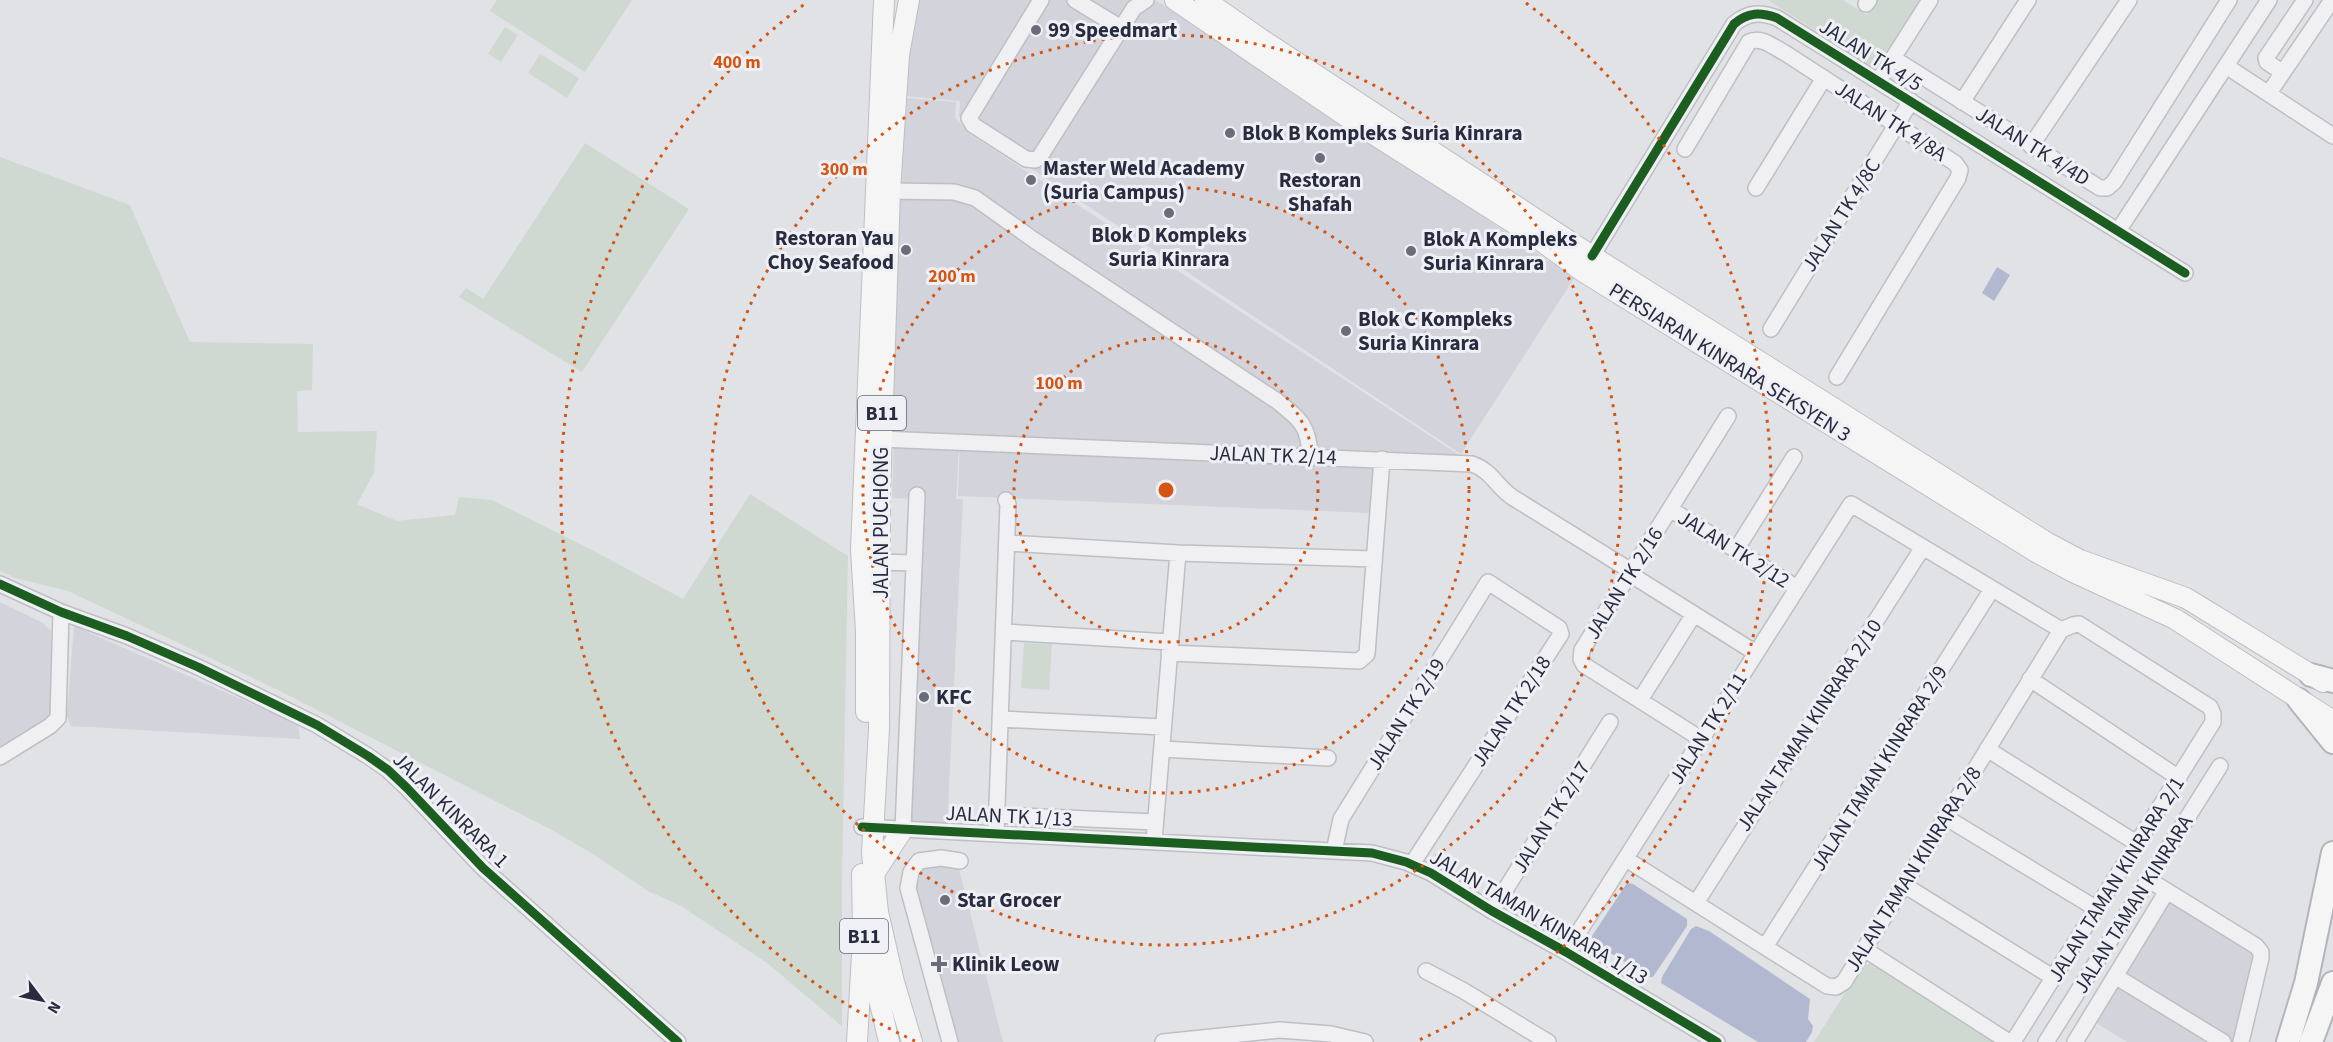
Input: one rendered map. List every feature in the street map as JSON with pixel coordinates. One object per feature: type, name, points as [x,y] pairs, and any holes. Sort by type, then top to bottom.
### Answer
[{"type":"highway","points":[[2311,675],[2333,681]]},
{"type":"highway","points":[[2299,700],[2333,742]]},
{"type":"highway","points":[[2288,1042],[2306,983],[2333,853]]},
{"type":"highway","points":[[2311,1042],[2333,983]]},
{"type":"main road","name":"JALAN PUCHONG","points":[[884,0],[861,550],[866,632],[868,827],[863,930],[889,1042]]},
{"type":"main road","name":"JALAN PUCHONG","points":[[909,0],[899,55],[890,191],[881,439],[879,729],[868,827],[878,912],[894,982],[912,1042]]},
{"type":"main road","name":"PERSIARAN KINRARA SEKSYEN 3","points":[[1205,0],[1592,256],[2046,542],[2080,560],[2186,598],[2333,688]]},
{"type":"main road","name":"PERSIARAN KINRARA SEKSYEN 3","points":[[1179,2],[1359,125],[1537,238],[1582,271],[2036,552],[2073,572],[2175,619],[2333,721]]},
{"type":"main road","points":[[1537,238],[1577,260],[1584,260],[1592,256],[1597,270],[1603,277],[1651,313]]},
{"type":"main road","points":[[874,874],[903,829]]},
{"type":"main road","points":[[878,912],[878,947],[886,990],[900,1042]]},
{"type":"main road","points":[[857,1042],[863,930]]},
{"type":"street","points":[[1041,0],[969,118],[973,124],[1026,159],[1035,160],[1040,158],[1138,3]]},
{"type":"street","points":[[1075,0],[1121,28]]},
{"type":"street","points":[[1879,81],[1930,0]]},
{"type":"street","points":[[1962,102],[2028,0]]},
{"type":"street","points":[[2031,146],[2129,0]]},
{"type":"street","name":"JALAN TK 4/4D","points":[[1893,58],[2100,188],[2107,188],[2114,182],[2229,0]]},
{"type":"street","points":[[2118,231],[2269,0]]},
{"type":"street","points":[[2282,72],[2267,62],[2266,58],[2305,0]]},
{"type":"street","points":[[2268,93],[2332,0]]},
{"type":"street","name":"JALAN TK 4/5","points":[[1592,256],[1734,24],[1742,17],[1752,13],[1776,18],[2186,273]]},
{"type":"street","name":"JALAN TK 4/8A","points":[[1685,149],[1749,42],[1755,39],[1761,40],[1897,123],[1956,163],[1960,170],[1958,178],[1837,377]]},
{"type":"street","points":[[2226,66],[2333,136]]},
{"type":"street","points":[[1756,188],[1824,78]]},
{"type":"street","name":"JALAN TK 4/8C","points":[[1771,329],[1911,101]]},
{"type":"street","points":[[890,191],[954,192],[975,198],[1034,240],[1277,401],[1299,419],[1309,438],[1310,456]]},
{"type":"street","name":"JALAN TK 2/16","points":[[1701,739],[1584,665],[1581,659],[1582,650],[1728,416]]},
{"type":"street","name":"JALAN TK 2/14","points":[[881,439],[1472,464],[1484,468],[1505,492],[1756,652]]},
{"type":"street","points":[[1736,550],[1794,457]]},
{"type":"street","points":[[1004,632],[1359,661],[1367,654],[1382,459]]},
{"type":"street","points":[[903,829],[917,495]]},
{"type":"street","points":[[996,833],[1007,543],[1008,504],[1006,500]]},
{"type":"street","name":"JALAN TK 2/11","points":[[1566,952],[1851,504],[1923,547]]},
{"type":"street","name":"JALAN TK 2/12","points":[[1670,509],[1797,588]]},
{"type":"street","points":[[1007,543],[1178,552],[1374,558]]},
{"type":"street","points":[[1923,547],[2061,630]]},
{"type":"street","name":"JALAN TAMAN KINRARA 2/10","points":[[1696,903],[1923,547]]},
{"type":"street","points":[[1154,841],[1178,552]]},
{"type":"street","points":[[879,562],[914,564]]},
{"type":"street","name":"JALAN TK 2/19","points":[[1334,851],[1341,819],[1488,582]]},
{"type":"street","name":"JALAN TK 2/18","points":[[1412,864],[1561,634],[1559,628],[1488,582]]},
{"type":"street","name":"JALAN KINRARA 1","points":[[0,584],[61,612],[127,636],[198,667],[317,725],[375,761],[407,788],[483,868],[678,1042]]},
{"type":"street","name":"JALAN TAMAN KINRARA 2/9","points":[[1765,947],[1992,589]]},
{"type":"street","points":[[0,758],[50,726],[58,718],[61,612]]},
{"type":"street","points":[[1640,700],[1694,614]]},
{"type":"street","name":"JALAN TAMAN KINRARA 2/1","points":[[2011,1042],[2054,978],[2213,722],[2210,707],[2079,624],[2061,630]]},
{"type":"street","name":"JALAN TAMAN KINRARA 2/8","points":[[1626,859],[1827,986],[1836,987],[1844,982],[2061,630]]},
{"type":"street","points":[[2030,679],[2179,778]]},
{"type":"street","points":[[1000,719],[1163,727]]},
{"type":"street","name":"JALAN TK 2/17","points":[[1492,911],[1610,722]]},
{"type":"street","points":[[1987,749],[2138,844]]},
{"type":"street","points":[[1162,750],[1328,758]]},
{"type":"street","name":"JALAN TAMAN KINRARA","points":[[2046,1042],[2220,766]]},
{"type":"street","points":[[997,814],[1155,822]]},
{"type":"street","points":[[1945,817],[2097,909]]},
{"type":"street","name":"JALAN TK 1/13","points":[[868,827],[1154,841]]},
{"type":"street","name":"JALAN TAMAN KINRARA 1/13","points":[[1154,841],[1372,853],[1412,864],[1566,952],[1712,1041]]},
{"type":"street","points":[[950,1042],[908,888],[911,872],[919,861],[941,858],[960,861]]},
{"type":"street","points":[[2149,880],[2256,946],[2261,952],[2241,1042]]},
{"type":"street","points":[[1904,885],[2054,978]]},
{"type":"street","points":[[2075,1042],[2167,891]]},
{"type":"street","points":[[1864,949],[2011,1042]]},
{"type":"street","points":[[1426,971],[1464,991],[1548,1042]]},
{"type":"street","points":[[2115,976],[2223,1042]]},
{"type":"street","points":[[1163,1042],[1287,1030],[1331,1034],[1365,1042]]},
{"type":"shaded area","points":[[497,0],[632,0],[585,72],[490,11]]},
{"type":"shaded area","points":[[919,0],[1155,0],[1197,25],[1574,278],[1461,454],[1035,171],[972,132],[959,116],[960,101],[906,96],[910,51]]},
{"type":"shaded area","points":[[1768,0],[1843,0],[1867,15],[1877,0],[1920,0],[1876,69]]},
{"type":"shaded area","points":[[505,27],[518,35],[501,62],[488,54]]},
{"type":"shaded area","points":[[540,54],[579,78],[567,98],[528,73]]},
{"type":"shaded area","points":[[905,98],[956,102],[955,118],[971,135],[1462,457],[1376,455],[1370,513],[958,496],[960,440],[888,437],[898,198]]},
{"type":"shaded area","points":[[585,143],[689,209],[582,372],[459,297],[466,288],[483,299]]},
{"type":"shaded area","points":[[0,157],[130,205],[190,342],[313,344],[312,390],[297,391],[298,432],[377,431],[374,473],[357,504],[397,521],[455,515],[459,497],[492,500],[683,599],[750,494],[848,556],[842,882],[842,1026],[767,963],[681,906],[648,891],[593,854],[550,829],[276,689],[68,591],[15,578],[0,571]]},
{"type":"shaded area","points":[[894,444],[959,446],[956,499],[963,499],[947,829],[906,827],[920,499],[892,498]]},
{"type":"shaded area","points":[[0,602],[43,623],[51,631],[52,703],[49,717],[0,747]]},
{"type":"shaded area","points":[[74,626],[298,724],[300,739],[71,726],[67,716]]},
{"type":"shaded area","points":[[1024,643],[1052,644],[1049,690],[1021,688]]},
{"type":"shaded area","points":[[921,865],[958,865],[1003,1042],[953,1042],[913,888]]},
{"type":"shaded area","points":[[2168,896],[2257,953],[2237,1042],[2127,1042],[2093,1021]]},
{"type":"shaded area","points":[[1873,963],[1998,1042],[1814,1042],[1862,966]]},
{"type":"water","points":[[1997,267],[2010,275],[1994,301],[1982,293]]},
{"type":"water","points":[[1627,883],[1633,884],[1687,919],[1687,926],[1653,977],[1648,977],[1593,942],[1592,936]]},
{"type":"water","points":[[1696,926],[1709,931],[1810,999],[1808,1019],[1813,1026],[1806,1042],[1758,1042],[1661,983],[1662,977],[1691,929]]},
{"type":"cycle path","points":[[1592,256],[1734,24],[1749,15],[1760,14],[1777,18],[2185,273]]},
{"type":"cycle path","points":[[0,584],[61,612],[127,636],[198,667],[317,725],[368,756],[388,770],[407,788],[483,868],[678,1042]]},
{"type":"cycle path","points":[[862,827],[1372,853],[1406,862],[1431,873],[1717,1042]]},
{"type":"place","name":"99 Speedmart","points":[[1036,30]]},
{"type":"place","name":"Blok B Kompleks Suria Kinrara","points":[[1230,133]]},
{"type":"place","name":"Restoran Shafah","points":[[1320,158]]},
{"type":"place","name":"Master Weld Academy (Suria Campus)","points":[[1031,180]]},
{"type":"place","name":"Blok D Kompleks Suria Kinrara","points":[[1169,213]]},
{"type":"place","name":"Restoran Yau Choy Seafood","points":[[906,250]]},
{"type":"place","name":"Blok A Kompleks Suria Kinrara","points":[[1411,251]]},
{"type":"place","name":"Blok C Kompleks Suria Kinrara","points":[[1346,331]]},
{"type":"place","name":"KFC","points":[[924,697]]},
{"type":"place","name":"Star Grocer","points":[[945,900]]},
{"type":"place","name":"Klinik Leow","points":[[939,964]]}]
